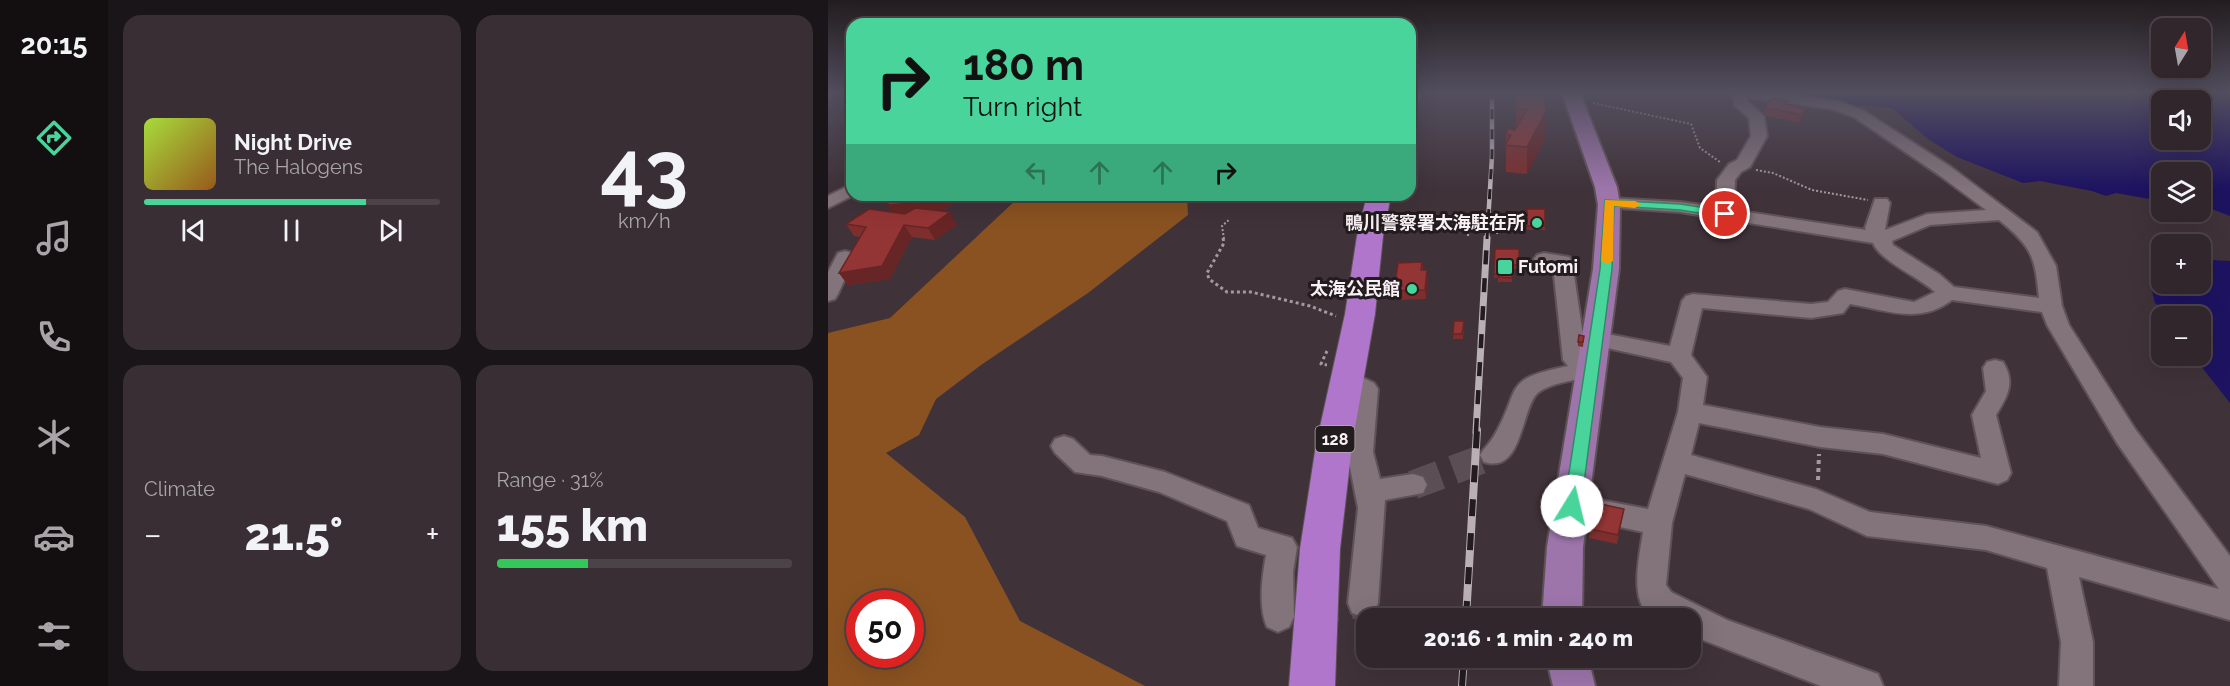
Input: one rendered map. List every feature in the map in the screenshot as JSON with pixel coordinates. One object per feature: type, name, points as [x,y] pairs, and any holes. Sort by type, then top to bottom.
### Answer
[{"type":"highway","name":"128","points":[[1312,686],[1320,549],[1342,362],[1378,201]]},
{"type":"main road","points":[[1562,608],[1562,574],[1606,269],[1609,203],[1601,171],[1583,125]]},
{"type":"main road","points":[[1570,668],[1574,686]]},
{"type":"street","points":[[1725,214],[1726,180],[1738,166],[1744,163],[1759,136],[1757,125]]},
{"type":"street","points":[[1876,125],[1946,171],[2030,236],[2046,266],[2052,306],[2058,325],[2126,436],[2230,580]]},
{"type":"street","points":[[828,203],[846,192]]},
{"type":"street","points":[[1609,203],[1680,207],[1881,238],[1927,220],[2003,214]]},
{"type":"street","points":[[1881,203],[1874,228],[1885,248],[1932,278],[1948,293],[2052,306]]},
{"type":"street","points":[[828,294],[845,257]]},
{"type":"street","points":[[1544,259],[1562,261],[1575,360],[1593,369]]},
{"type":"street","points":[[1679,356],[1693,301],[1811,311],[1835,308],[1845,296],[1915,309],[1936,302],[1948,293]]},
{"type":"street","points":[[1597,339],[1679,356],[1695,377],[1690,412],[1658,523],[1650,585],[1652,596],[1669,608]]},
{"type":"street","points":[[1342,362],[1366,389],[1360,452],[1372,508],[1363,603]]},
{"type":"street","points":[[1690,412],[1820,436],[1883,444],[1998,473],[1984,415],[1998,391],[1995,368]]},
{"type":"street","points":[[1493,455],[1504,443],[1525,390],[1541,380],[1593,369]]},
{"type":"street","points":[[1064,446],[1084,465],[1102,466],[1165,483],[1239,513],[1247,537],[1282,547],[1278,572],[1278,617]]},
{"type":"street","points":[[1676,461],[1816,500],[1867,524],[1986,538],[2230,606]]},
{"type":"street","points":[[1370,491],[1413,485]]},
{"type":"street","points":[[1572,506],[1658,523]]},
{"type":"street","points":[[2060,558],[2077,642],[2076,686]]},
{"type":"street","points":[[1701,624],[1824,678],[1866,686]]},
{"type":"path","points":[[1691,125],[1696,147],[1719,162],[1773,173],[1812,190],[1881,203]]},
{"type":"path","points":[[1230,219],[1222,226],[1224,243],[1207,273],[1209,279],[1227,292],[1251,292],[1310,306],[1336,316],[1334,325]]},
{"type":"path","points":[[1468,236],[1469,220],[1497,220],[1497,236]]},
{"type":"path","points":[[1342,362],[1321,364],[1342,362]]},
{"type":"path","points":[[1816,500],[1820,436]]},
{"type":"shaded area","points":[[1912,125],[2151,125],[2151,150],[2211,150],[2211,125],[2230,125],[2230,216],[2211,209],[2211,162],[2151,162],[2151,199],[2116,193],[2106,196],[2040,181],[2023,183],[1957,157],[1928,139]]},
{"type":"shaded area","points":[[1015,201],[1187,201],[1188,215],[1088,293],[981,365],[936,399],[919,435],[886,453],[965,517],[1020,621],[1145,686],[828,686],[828,333],[890,318]]},
{"type":"shaded area","points":[[2211,260],[2230,261],[2230,403],[2201,366],[2211,366],[2211,306],[2160,306],[2155,303],[2153,294],[2211,294]]},
{"type":"building","points":[[1518,125],[1539,125],[1527,147],[1505,145],[1511,135],[1506,134],[1508,129],[1515,130]]},
{"type":"building","points":[[890,201],[903,201],[901,204],[887,205]]},
{"type":"building","points":[[915,208],[950,212],[928,228],[904,225],[882,266],[839,273],[866,227],[846,224],[869,209],[905,214]]},
{"type":"building","points":[[1527,209],[1545,209],[1545,226],[1527,226]]},
{"type":"building","points":[[1495,249],[1519,249],[1519,265],[1513,265],[1512,278],[1498,277],[1498,274],[1494,274]]},
{"type":"building","name":"太海公民館","points":[[1422,262],[1421,270],[1427,270],[1425,290],[1394,291],[1398,263]]},
{"type":"building","points":[[1454,321],[1464,321],[1462,334],[1453,334]]},
{"type":"building","points":[[1579,335],[1584,336],[1583,342],[1578,342]]},
{"type":"building","points":[[1596,503],[1624,509],[1618,535],[1590,529]]},
{"type":"tunnel","points":[[1413,485],[1493,455]]},
{"type":"tunnel","points":[[1308,612],[1363,603]]},
{"type":"railway","points":[[1487,239],[1492,125]]},
{"type":"railway","points":[[1476,432],[1487,238]]},
{"type":"railway","points":[[1467,608],[1477,430]]},
{"type":"railway","points":[[1462,686],[1463,668]]},
{"type":"slow traffic","points":[[1607,261],[1609,203],[1635,204]]},
{"type":"place","name":"鴨川警察署太海駐在所","points":[[1537,223]]},
{"type":"place","name":"Futomi","points":[[1505,267]]},
{"type":"place","name":"太海公民館","points":[[1412,289]]},
{"type":"route","points":[[1572,506],[1606,269],[1609,203],[1680,207],[1725,214]]}]
